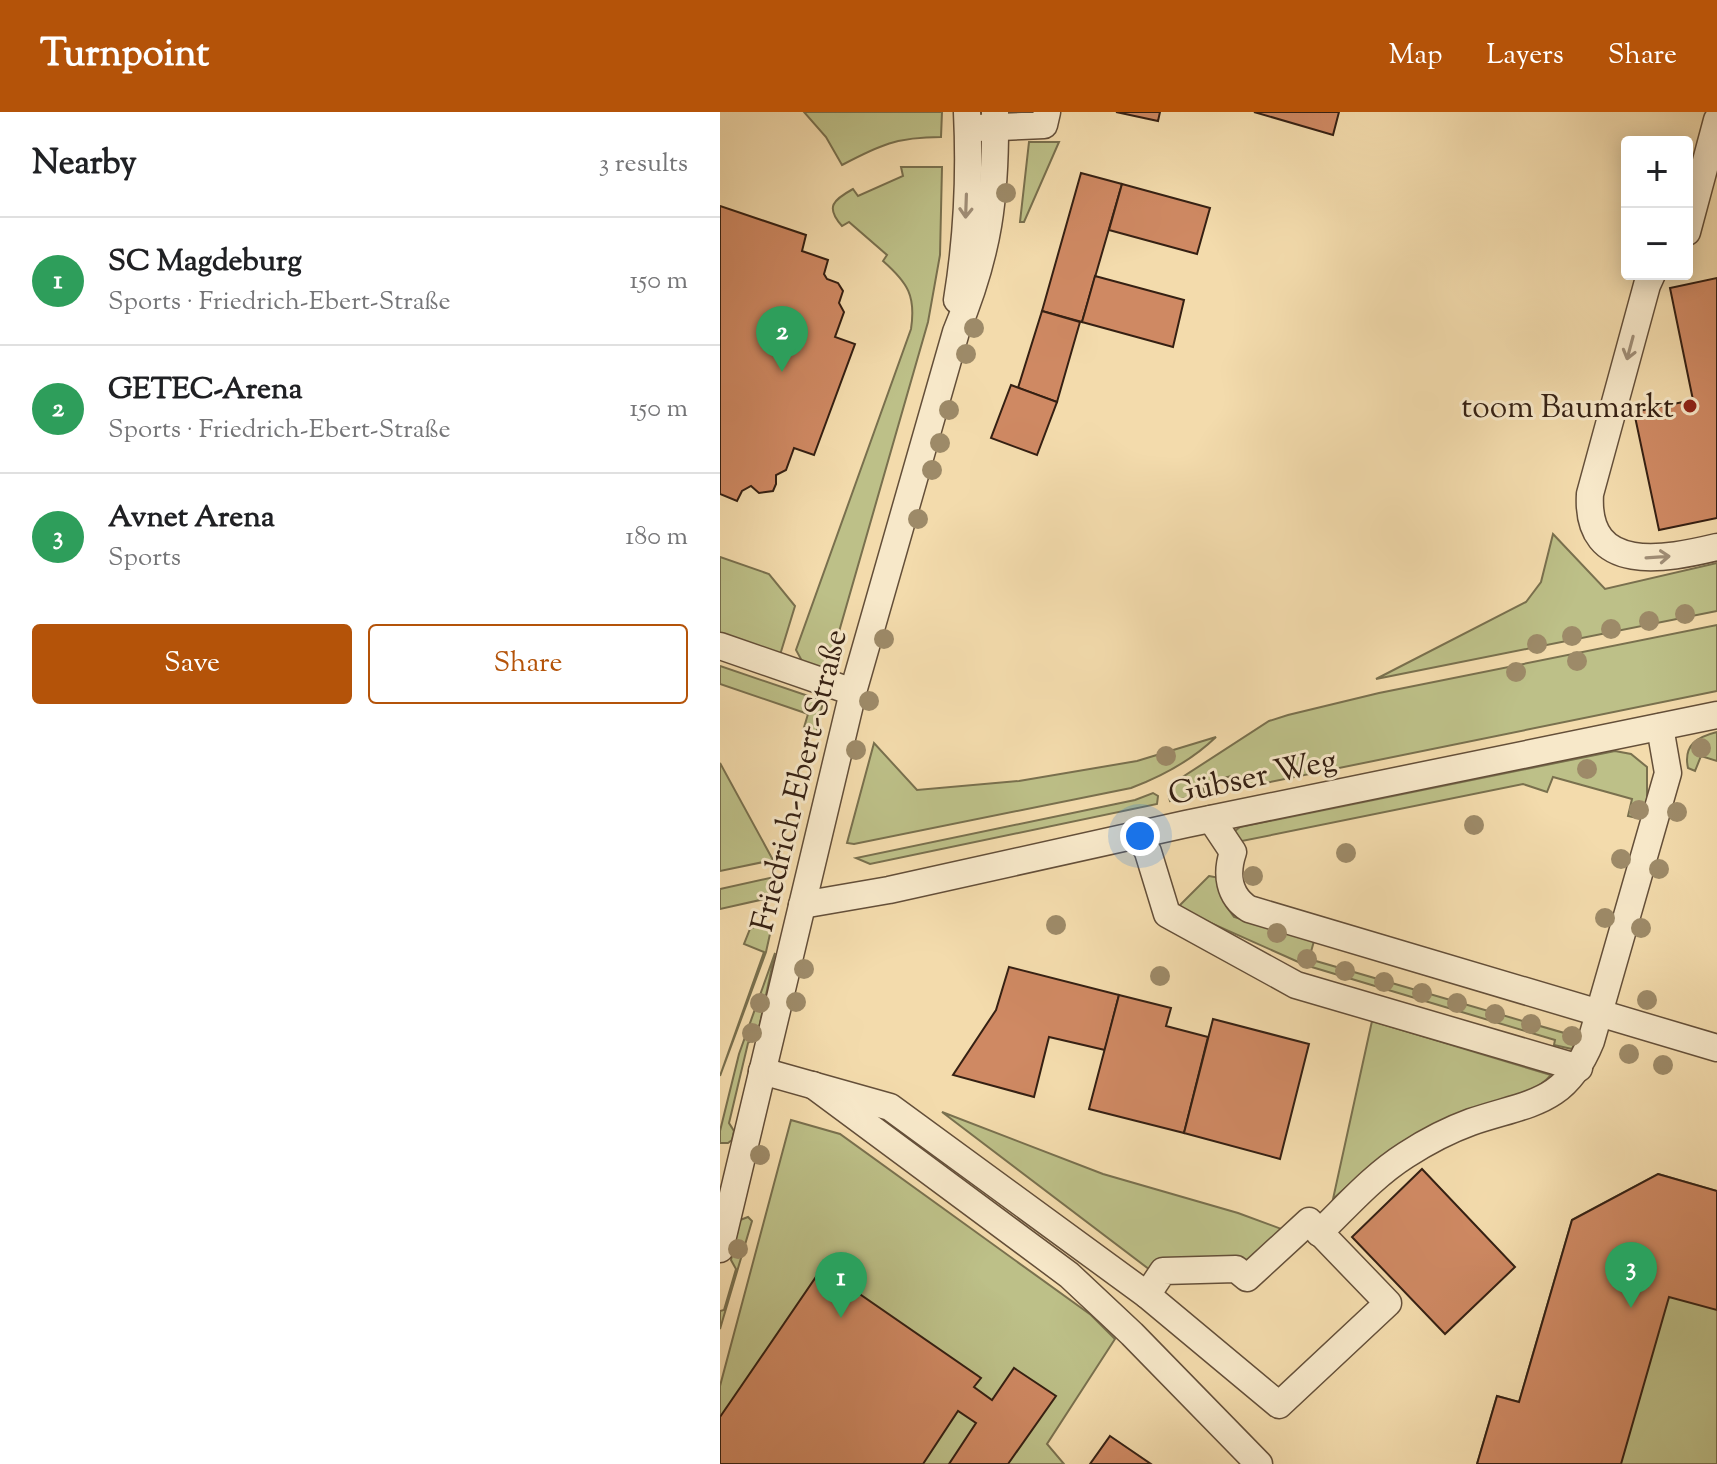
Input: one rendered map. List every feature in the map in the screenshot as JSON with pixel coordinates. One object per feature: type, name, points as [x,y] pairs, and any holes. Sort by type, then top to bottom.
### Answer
[{"type":"street","name":"Friedrich-Ebert-Straße","points":[[956,332],[955,316],[964,246],[967,120],[1044,125],[1047,112]]},
{"type":"street","name":"Friedrich-Ebert-Straße","points":[[720,1249],[853,692],[956,332],[974,289],[987,244],[993,198],[995,120]]},
{"type":"street","points":[[1693,210],[1717,120]]},
{"type":"street","points":[[1649,280],[1590,494],[1592,517],[1606,542],[1618,551],[1633,556],[1663,558],[1717,547]]},
{"type":"street","points":[[720,646],[853,692]]},
{"type":"street","name":"Gübser Weg","points":[[802,905],[901,887],[1211,819],[1717,715]]},
{"type":"street","points":[[1319,1233],[1368,1185],[1405,1155],[1468,1123],[1540,1100],[1564,1085],[1579,1068],[1591,1041],[1668,773],[1660,727]]},
{"type":"street","points":[[1211,819],[1233,852],[1228,870],[1234,894],[1249,909],[1717,1048]]},
{"type":"street","points":[[1139,835],[1148,852],[1167,914],[1296,985],[1579,1068]]},
{"type":"street","points":[[762,1071],[890,1107],[1147,1295],[1279,1405],[1388,1303],[1309,1221],[1247,1278],[1236,1269],[1163,1271],[1147,1295]]},
{"type":"street","points":[[813,1085],[1069,1275],[1132,1334],[1259,1464]]},
{"type":"green space","points":[[804,112],[942,112],[941,137],[889,144],[842,165],[826,137]]},
{"type":"green space","points":[[1029,142],[1059,142],[1024,222],[1020,222]]},
{"type":"green space","points":[[901,167],[942,167],[940,255],[928,322],[828,670],[802,661],[796,650],[911,329],[912,318],[908,291],[899,276],[883,261],[887,255],[849,222],[842,226],[833,209],[840,197],[853,189],[858,196],[903,176]]},
{"type":"green space","points":[[1553,534],[1605,589],[1717,563],[1717,611],[1376,679],[1526,602],[1541,582]]},
{"type":"green space","points":[[720,557],[769,574],[795,606],[780,655],[720,635]]},
{"type":"green space","points":[[1717,625],[1717,691],[1236,789],[1232,776],[1201,783],[1205,795],[1170,801],[1168,793],[1181,778],[1269,721],[1379,693]]},
{"type":"green space","points":[[720,666],[823,701],[816,736],[803,731],[808,714],[720,684]]},
{"type":"green space","points":[[1717,732],[1717,761],[1701,756],[1695,771],[1688,768],[1688,753],[1693,743]]},
{"type":"green space","points":[[1216,737],[1176,767],[1131,788],[847,843],[874,743],[917,790],[1019,781],[1137,761]]},
{"type":"green space","points":[[1615,751],[1631,754],[1647,767],[1647,803],[1643,816],[1628,816],[1632,799],[1553,777],[1547,792],[1523,784],[1242,841],[1235,835],[1240,827]]},
{"type":"green space","points":[[720,763],[773,860],[720,871]]},
{"type":"green space","points":[[1153,793],[1158,796],[1157,804],[870,864],[856,858],[1135,800]]},
{"type":"green space","points":[[783,875],[778,896],[720,909],[720,889]]},
{"type":"green space","points":[[1209,876],[1220,878],[1227,907],[1234,917],[1314,941],[1309,959],[1578,1037],[1572,1049],[1554,1045],[1555,1040],[1305,965],[1193,915],[1187,923],[1180,905]]},
{"type":"green space","points":[[758,925],[772,925],[766,952],[720,1076],[764,952],[744,944],[750,929]]},
{"type":"green space","points":[[775,953],[757,1037],[748,1043],[729,1123],[734,1131],[732,1140],[720,1143],[720,1131],[739,1054]]},
{"type":"green space","points":[[1372,1021],[1551,1075],[1533,1089],[1477,1107],[1431,1129],[1380,1161],[1333,1199]]},
{"type":"green space","points":[[942,1112],[1103,1174],[1238,1213],[1295,1234],[1247,1278],[1158,1276]]},
{"type":"green space","points":[[791,1120],[840,1134],[1091,1315],[1115,1339],[1047,1444],[1064,1464],[720,1464],[720,1386]]},
{"type":"green space","points":[[1658,1174],[1717,1191],[1717,1464],[1477,1464],[1497,1396],[1519,1402],[1572,1220]]},
{"type":"green space","points":[[748,1217],[752,1221],[720,1329],[720,1311],[724,1310],[736,1269],[731,1260],[740,1220]]},
{"type":"building","points":[[1116,112],[1160,112],[1158,121]]},
{"type":"building","points":[[1254,112],[1339,112],[1333,135]]},
{"type":"building","points":[[1081,173],[1122,184],[1082,322],[1042,311]]},
{"type":"building","points":[[1122,184],[1210,208],[1197,254],[1109,230]]},
{"type":"building","points":[[720,206],[806,235],[802,251],[828,260],[824,274],[827,279],[838,283],[843,291],[839,303],[844,312],[835,337],[855,344],[814,455],[794,448],[786,470],[776,475],[773,491],[759,493],[751,486],[742,491],[737,501],[720,494]]},
{"type":"building","points":[[1095,276],[1184,300],[1173,347],[1082,322]]},
{"type":"building","name":"toom Baumarkt","points":[[1717,278],[1717,518],[1659,530],[1634,412],[1693,400],[1670,288]]},
{"type":"building","points":[[1042,311],[1080,322],[1057,402],[1018,388]]},
{"type":"building","points":[[1011,385],[1057,402],[1037,455],[991,438]]},
{"type":"building","points":[[1009,967],[1119,995],[1105,1050],[1049,1037],[1034,1097],[953,1075],[996,1010]]},
{"type":"building","points":[[1119,995],[1171,1008],[1166,1026],[1208,1037],[1184,1133],[1089,1109]]},
{"type":"building","points":[[1213,1019],[1309,1044],[1280,1159],[1184,1133]]},
{"type":"building","points":[[1422,1169],[1515,1267],[1445,1334],[1352,1237]]},
{"type":"building","points":[[1658,1174],[1717,1191],[1717,1310],[1669,1297],[1621,1464],[1477,1464],[1497,1396],[1519,1402],[1572,1220]]},
{"type":"building","points":[[822,1268],[981,1378],[974,1387],[992,1400],[1014,1368],[1056,1396],[1008,1464],[949,1464],[976,1423],[958,1411],[923,1464],[720,1464],[720,1417]]},
{"type":"building","points":[[1110,1436],[1151,1464],[1090,1464]]},
{"type":"place","name":"GETEC-Arena","points":[[782,372]]},
{"type":"place","name":"toom Baumarkt","points":[[1690,406]]},
{"type":"place","name":"Avnet Arena","points":[[1631,1308]]},
{"type":"place","name":"SC Magdeburg","points":[[841,1318]]}]
